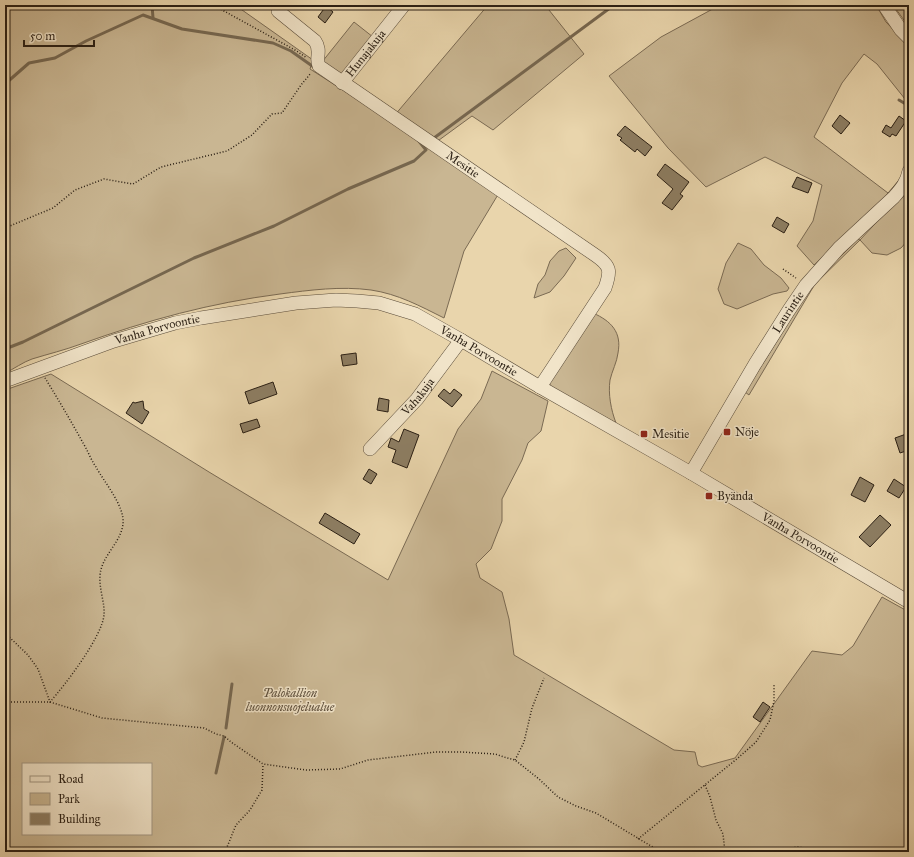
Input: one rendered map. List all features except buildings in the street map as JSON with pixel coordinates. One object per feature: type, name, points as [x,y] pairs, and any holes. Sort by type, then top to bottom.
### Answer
[{"type":"street","name":"Hunajakuja","points":[[342,83],[404,5]]},
{"type":"street","points":[[884,5],[898,26],[909,38]]},
{"type":"street","points":[[278,11],[318,46],[319,53],[317,68]]},
{"type":"street","name":"Mesitie","points":[[317,68],[342,83],[595,255],[607,266],[610,274],[606,288],[540,387]]},
{"type":"street","name":"Laurintie","points":[[691,473],[755,364],[806,285],[839,248],[894,197],[908,178],[909,171]]},
{"type":"street","name":"Vanha Porvoontie","points":[[5,381],[114,342],[175,323],[296,303],[336,300],[379,303],[415,314],[691,473],[909,602]]},
{"type":"street","name":"Vahakuja","points":[[370,449],[417,399],[461,340]]},
{"type":"path","points":[[5,228],[53,208],[75,190],[104,179],[133,184],[161,167],[227,151],[252,135],[272,114],[282,113],[301,85],[317,68],[295,50],[213,5]]},
{"type":"path","points":[[783,270],[806,285]]},
{"type":"path","points":[[40,369],[84,443],[95,467],[109,488],[121,511],[123,523],[120,534],[105,558],[100,576],[104,615],[100,631],[65,686],[50,702]]},
{"type":"path","points":[[5,633],[28,656],[38,669],[50,702]]},
{"type":"path","points":[[5,639],[10,639]]},
{"type":"path","points":[[515,760],[524,742],[532,708],[544,678]]},
{"type":"path","points":[[638,839],[756,742],[770,720],[774,701],[774,685]]},
{"type":"path","points":[[5,702],[50,702],[102,718],[204,728],[224,736],[264,764],[306,770],[340,769],[368,760],[436,752],[495,754],[515,760],[539,779],[558,797],[576,806],[596,813],[661,852]]},
{"type":"path","points":[[225,852],[236,825],[250,810],[262,790],[264,764]]},
{"type":"path","points":[[705,785],[716,820],[724,834],[724,852]]},
{"type":"path","points":[[774,852],[797,847],[843,852]]},
{"type":"green space","points":[[5,5],[235,5],[313,60],[310,69],[499,193],[464,251],[444,318],[400,297],[381,292],[337,288],[314,290],[229,302],[179,313],[32,359],[5,373]]},
{"type":"green space","points":[[488,5],[545,5],[584,54],[493,130],[472,116],[435,143],[394,116]]},
{"type":"green space","points":[[720,5],[876,5],[886,22],[909,46],[909,95],[905,99],[877,64],[864,54],[842,83],[814,137],[888,193],[885,198],[814,265],[797,246],[813,221],[822,185],[765,157],[706,187],[668,148],[609,76],[661,37]]},
{"type":"green space","points":[[893,5],[909,5],[909,27]]},
{"type":"green space","points":[[354,22],[373,37],[342,78],[322,62]]},
{"type":"green space","points":[[909,171],[909,239],[901,248],[887,255],[872,253],[860,240],[898,199],[888,193],[905,173]]},
{"type":"green space","points":[[858,239],[860,240],[815,284],[749,395],[745,392],[812,285]]},
{"type":"green space","points":[[738,243],[751,249],[764,265],[781,278],[789,288],[787,291],[773,294],[737,309],[724,304],[718,289],[726,263]]},
{"type":"green space","points":[[566,248],[576,258],[564,276],[550,292],[534,298],[538,284],[545,275],[550,261],[559,251]]},
{"type":"green space","points":[[593,313],[610,324],[617,333],[619,346],[609,385],[610,402],[616,423],[552,388],[548,381]]},
{"type":"green space","name":"Palokallion luonnonsuojelualue","points":[[492,371],[548,401],[541,431],[528,443],[522,460],[502,499],[502,521],[491,549],[476,564],[480,578],[502,592],[509,619],[514,655],[674,750],[695,752],[698,765],[702,767],[735,758],[812,651],[842,655],[853,646],[882,597],[909,612],[909,852],[5,852],[5,390],[51,374],[209,472],[388,580],[458,429],[481,399]]},
{"type":"waterway","points":[[152,5],[153,18]]},
{"type":"waterway","points":[[434,138],[614,5]]},
{"type":"waterway","points":[[5,84],[29,63],[55,58],[86,41],[143,15],[182,29],[273,43],[291,51],[315,68]]},
{"type":"waterway","points":[[899,100],[909,106]]},
{"type":"waterway","points":[[5,349],[23,342],[194,258],[274,226],[348,189],[414,161],[426,150],[418,140]]},
{"type":"waterway","points":[[226,728],[232,684]]},
{"type":"waterway","points":[[216,773],[224,737]]},
{"type":"place","name":"Nöje","points":[[727,432]]},
{"type":"place","name":"Mesitie","points":[[644,434]]},
{"type":"place","name":"Byända","points":[[709,496]]}]
